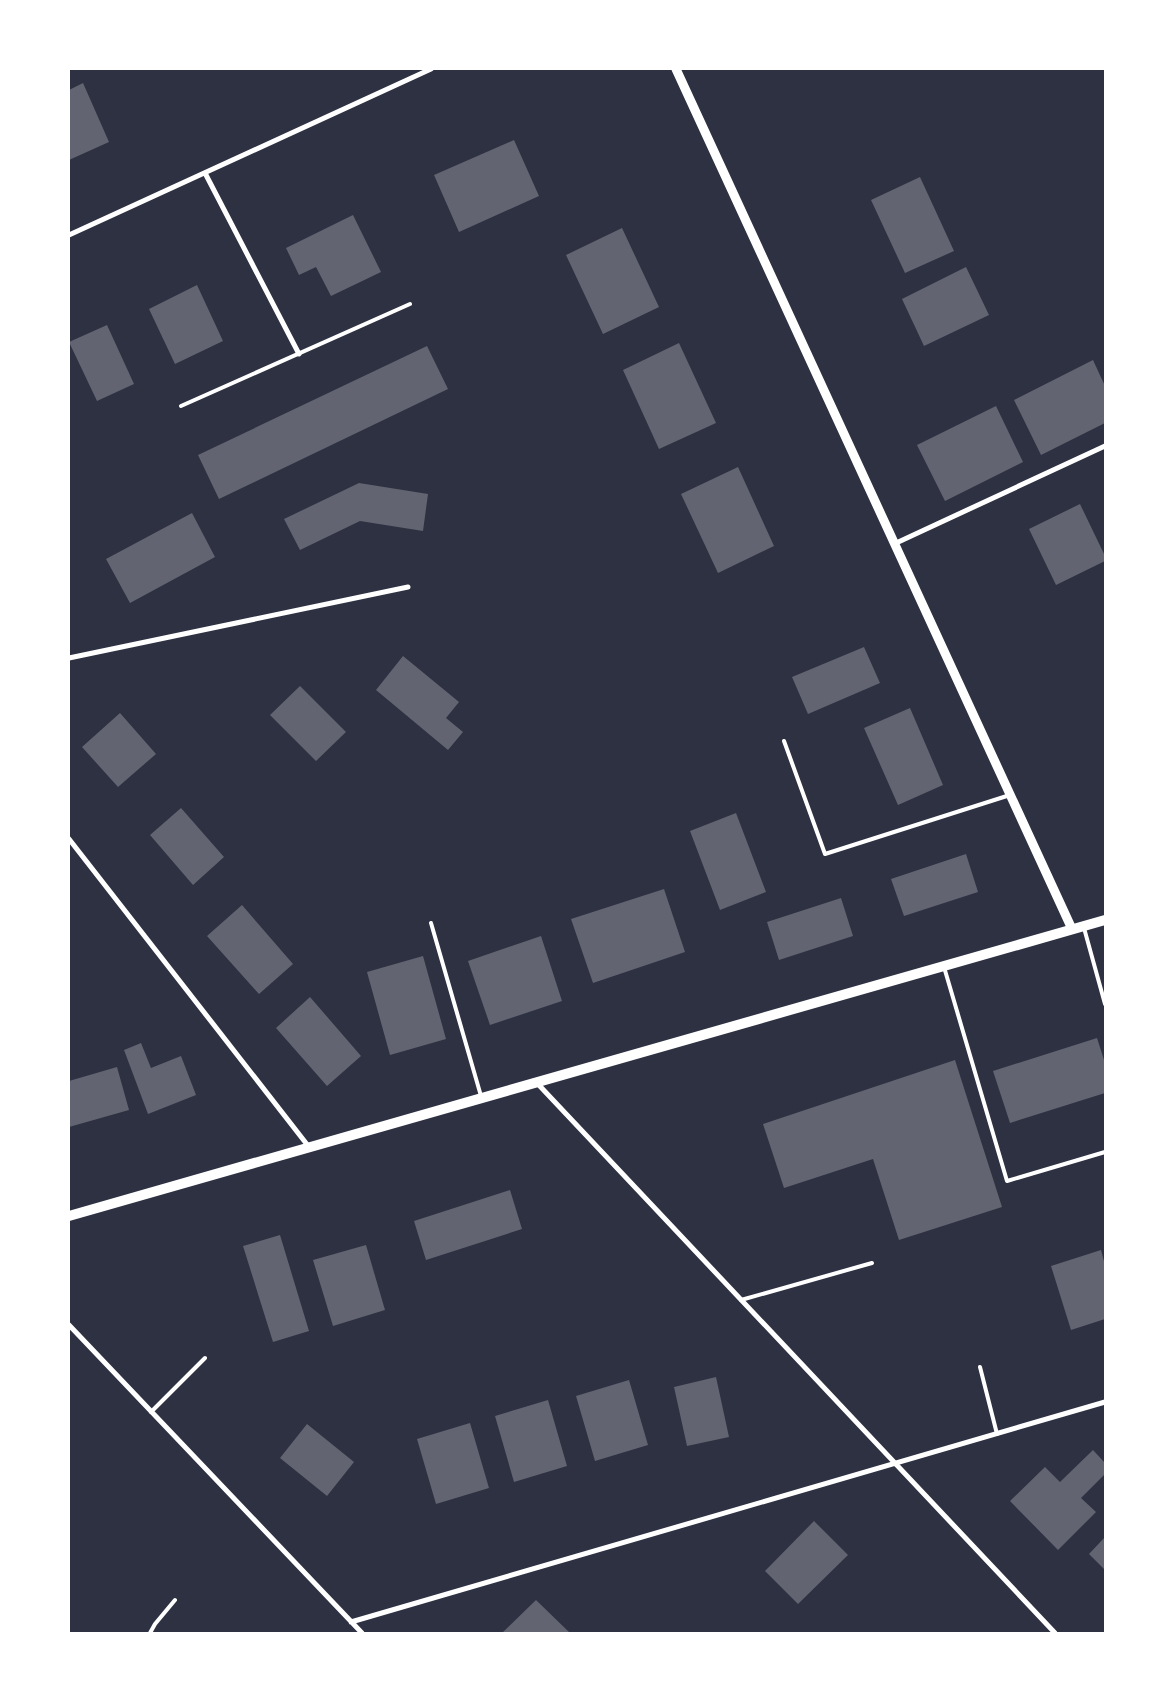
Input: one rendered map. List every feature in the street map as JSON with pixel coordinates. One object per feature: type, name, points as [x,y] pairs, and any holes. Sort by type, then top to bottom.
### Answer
[{"type":"main road","points":[[69,1216],[1105,920]]},
{"type":"street","points":[[69,235],[431,69]]},
{"type":"street","points":[[676,69],[1072,929]]},
{"type":"street","points":[[205,173],[299,354]]},
{"type":"street","points":[[894,544],[1105,446]]},
{"type":"street","points":[[69,658],[408,587]]},
{"type":"street","points":[[69,839],[309,1147]]},
{"type":"street","points":[[536,1082],[1055,1633]]},
{"type":"street","points":[[69,1325],[362,1633]]},
{"type":"street","points":[[351,1622],[1105,1402]]},
{"type":"lane","points":[[181,406],[410,304]]},
{"type":"lane","points":[[784,741],[825,854],[1010,795]]},
{"type":"lane","points":[[431,923],[482,1097]]},
{"type":"lane","points":[[1083,926],[1105,1004]]},
{"type":"lane","points":[[944,966],[1008,1181],[1105,1152]]},
{"type":"lane","points":[[741,1300],[872,1262]]},
{"type":"lane","points":[[151,1412],[205,1358]]},
{"type":"lane","points":[[980,1367],[997,1434]]},
{"type":"lane","points":[[150,1633],[175,1600]]},
{"type":"building","points":[[83,83],[109,142],[69,160],[69,90]]},
{"type":"building","points":[[514,140],[539,196],[459,232],[434,175]]},
{"type":"building","points":[[920,177],[954,251],[905,273],[871,200]]},
{"type":"building","points":[[353,215],[381,272],[331,296],[316,267],[299,275],[286,248]]},
{"type":"building","points":[[622,228],[659,307],[603,334],[566,255]]},
{"type":"building","points":[[966,267],[989,315],[924,346],[902,299]]},
{"type":"building","points":[[197,285],[223,341],[175,364],[149,309]]},
{"type":"building","points":[[107,325],[134,384],[97,401],[69,342]]},
{"type":"building","points":[[679,343],[716,423],[659,449],[623,370]]},
{"type":"building","points":[[427,346],[448,389],[219,499],[198,455]]},
{"type":"building","points":[[1093,360],[1105,386],[1105,423],[1041,455],[1014,400]]},
{"type":"building","points":[[996,406],[1023,462],[945,501],[917,445]]},
{"type":"building","points":[[738,467],[774,546],[718,573],[681,494]]},
{"type":"building","points":[[359,483],[428,494],[423,531],[360,521],[300,550],[284,519]]},
{"type":"building","points":[[1080,504],[1105,556],[1105,561],[1056,585],[1029,529]]},
{"type":"building","points":[[192,513],[215,557],[130,603],[106,559]]},
{"type":"building","points":[[864,647],[880,683],[808,714],[792,677]]},
{"type":"building","points":[[403,656],[459,702],[446,718],[463,732],[448,750],[376,690]]},
{"type":"building","points":[[300,686],[346,732],[316,761],[270,715]]},
{"type":"building","points":[[910,708],[943,785],[898,805],[864,728]]},
{"type":"building","points":[[120,713],[156,754],[118,787],[82,747]]},
{"type":"building","points":[[181,808],[224,857],[193,885],[150,835]]},
{"type":"building","points":[[736,813],[766,892],[720,910],[690,831]]},
{"type":"building","points":[[966,854],[978,892],[904,916],[891,879]]},
{"type":"building","points":[[664,889],[685,952],[593,983],[571,919]]},
{"type":"building","points":[[841,898],[853,936],[779,960],[767,922]]},
{"type":"building","points":[[242,905],[293,964],[259,994],[207,936]]},
{"type":"building","points":[[541,936],[562,1001],[490,1025],[468,961]]},
{"type":"building","points":[[423,956],[446,1039],[390,1055],[367,972]]},
{"type":"building","points":[[310,997],[361,1056],[327,1086],[276,1028]]},
{"type":"building","points":[[1097,1038],[1105,1063],[1105,1093],[1010,1123],[993,1071]]},
{"type":"building","points":[[141,1043],[151,1068],[181,1056],[196,1095],[148,1114],[124,1050]]},
{"type":"building","points":[[955,1060],[1002,1207],[899,1240],[873,1159],[784,1188],[763,1124]]},
{"type":"building","points":[[117,1067],[129,1110],[69,1127],[69,1081]]},
{"type":"building","points":[[510,1190],[522,1229],[426,1260],[414,1221]]},
{"type":"building","points":[[280,1235],[309,1331],[273,1342],[243,1246]]},
{"type":"building","points":[[366,1245],[385,1310],[333,1326],[313,1260]]},
{"type":"building","points":[[1101,1250],[1105,1265],[1105,1319],[1071,1330],[1051,1266]]},
{"type":"building","points":[[716,1377],[729,1437],[687,1446],[674,1387]]},
{"type":"building","points":[[629,1380],[648,1445],[595,1461],[576,1396]]},
{"type":"building","points":[[548,1400],[567,1466],[514,1482],[495,1416]]},
{"type":"building","points":[[470,1423],[489,1488],[436,1504],[417,1439]]},
{"type":"building","points":[[307,1424],[354,1462],[327,1496],[280,1458]]},
{"type":"building","points":[[1093,1450],[1105,1463],[1105,1474],[1081,1498],[1096,1512],[1058,1550],[1010,1501],[1045,1467],[1060,1482]]},
{"type":"building","points":[[814,1521],[848,1555],[798,1604],[765,1571]]},
{"type":"building","points":[[1105,1537],[1105,1570],[1089,1554]]},
{"type":"building","points":[[536,1600],[570,1633],[502,1633]]}]
